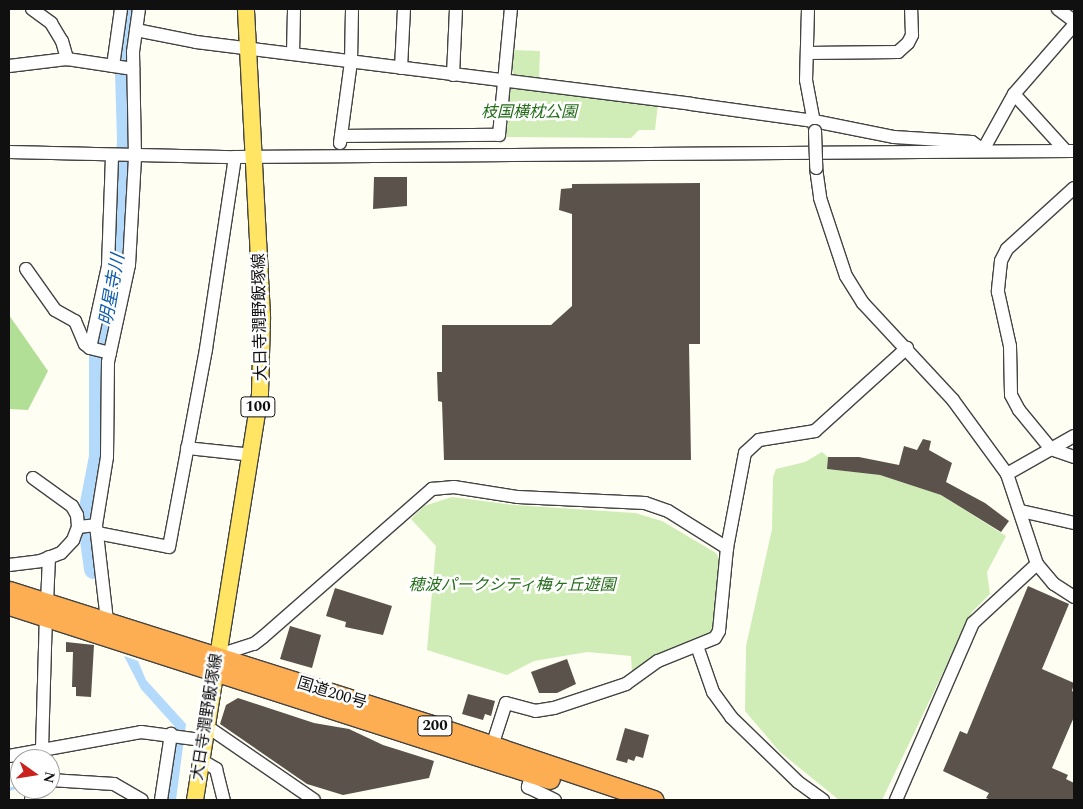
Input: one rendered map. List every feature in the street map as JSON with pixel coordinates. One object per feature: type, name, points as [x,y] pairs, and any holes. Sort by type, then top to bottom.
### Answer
[{"type":"highway","name":"国道200号","points":[[9,590],[46,610]]},
{"type":"highway","name":"国道200号","points":[[9,605],[46,610],[215,664],[492,746],[654,800]]},
{"type":"highway","name":"国道200号","points":[[215,664],[532,773],[618,800]]},
{"type":"main road","name":"大日寺潤野飯塚線","points":[[194,800],[199,759],[199,734],[215,664],[252,454],[260,393],[262,316],[246,9]]},
{"type":"street","points":[[32,9],[50,23],[62,41],[67,59]]},
{"type":"street","points":[[100,350],[129,265],[124,156],[121,9]]},
{"type":"street","points":[[122,67],[136,30],[139,9]]},
{"type":"street","points":[[293,54],[294,9]]},
{"type":"street","points":[[339,154],[351,62],[352,9]]},
{"type":"street","points":[[402,68],[404,9]]},
{"type":"street","points":[[454,75],[456,9]]},
{"type":"street","points":[[341,136],[499,135],[511,9]]},
{"type":"street","points":[[808,9],[806,80],[815,126],[816,168],[820,198],[846,276],[863,303],[907,348],[953,400],[1007,474],[1021,511],[1037,564],[1054,584],[1074,597]]},
{"type":"street","points":[[807,53],[903,50],[912,35],[911,9]]},
{"type":"street","points":[[983,150],[1014,94],[1074,23],[1058,9]]},
{"type":"street","points":[[136,30],[249,49],[504,81],[894,137],[972,142],[983,150]]},
{"type":"street","points":[[9,66],[67,59],[122,67]]},
{"type":"street","points":[[1014,94],[1070,151]]},
{"type":"street","points":[[9,152],[234,157],[339,154],[791,154],[983,150],[1070,151]]},
{"type":"street","points":[[108,630],[89,527],[107,457],[106,378],[100,350],[108,266],[124,156]]},
{"type":"street","points":[[34,478],[72,506],[77,515],[89,527],[169,547],[206,349],[234,157]]},
{"type":"street","points":[[1074,188],[1007,249],[998,282],[1010,346],[1011,395],[1019,410],[1051,449],[1074,457]]},
{"type":"street","points":[[26,269],[56,310],[75,320],[85,344],[100,350]]},
{"type":"street","points":[[492,746],[506,703],[535,712],[554,708],[626,684],[658,661],[715,638],[719,631],[727,548],[745,453],[751,445],[759,440],[815,431],[907,348]]},
{"type":"street","points":[[1007,474],[1074,436]]},
{"type":"street","points":[[187,448],[252,454]]},
{"type":"street","points":[[215,664],[254,644],[432,489],[454,488],[518,497],[645,502],[668,511],[727,548]]},
{"type":"street","points":[[1021,511],[1074,523]]},
{"type":"street","points":[[9,565],[49,557],[61,552],[89,527]]},
{"type":"street","points":[[49,557],[42,749],[141,732],[199,734],[314,800]]},
{"type":"street","points":[[896,800],[973,623],[1037,564]]},
{"type":"street","points":[[697,646],[713,692],[731,717],[798,782],[823,800]]},
{"type":"street","points":[[161,800],[173,734]]},
{"type":"street","points":[[199,759],[216,769],[224,800]]},
{"type":"street","points":[[532,773],[528,787],[555,800]]},
{"type":"street","points":[[60,781],[114,784],[142,800]]},
{"type":"green space","points":[[513,50],[540,51],[539,79],[513,75]]},
{"type":"green space","name":"枝国横枕公園","points":[[508,86],[658,104],[655,130],[639,130],[631,138],[502,137]]},
{"type":"green space","points":[[9,315],[48,371],[28,410],[9,409]]},
{"type":"green space","points":[[822,452],[828,457],[827,469],[880,475],[941,495],[1006,536],[987,572],[990,594],[972,612],[882,800],[839,800],[780,752],[745,711],[746,646],[772,529],[773,477],[776,469],[805,462]]},
{"type":"green space","name":"穂波パークシティ梅ヶ丘遊園","points":[[452,497],[513,505],[635,513],[662,521],[716,553],[720,560],[715,627],[712,633],[632,672],[631,656],[587,652],[534,661],[507,675],[427,650],[436,546],[411,519],[424,506]]},
{"type":"water","points":[[124,656],[138,661],[146,680],[186,724],[176,800],[167,800],[176,728],[141,689]]},
{"type":"building","points":[[374,177],[407,177],[407,206],[373,209]]},
{"type":"building","points":[[700,183],[700,344],[689,344],[691,460],[444,460],[442,402],[438,401],[437,372],[442,372],[442,325],[551,325],[572,306],[572,214],[559,210],[561,189],[572,188],[572,184]]},
{"type":"building","points":[[923,439],[931,441],[929,450],[952,463],[946,482],[985,503],[1009,521],[1001,532],[941,495],[880,475],[827,469],[828,457],[859,457],[899,465],[904,446],[917,450]]},
{"type":"building","points":[[1028,586],[1069,604],[1042,669],[1074,683],[1072,691],[1074,692],[1074,717],[1052,768],[1068,775],[1066,779],[1074,783],[1074,800],[991,800],[986,798],[989,793],[943,771],[960,731],[967,734]]},
{"type":"building","points":[[335,588],[392,606],[383,635],[345,627],[346,622],[326,616]]},
{"type":"building","points":[[290,626],[321,635],[312,668],[280,659]]},
{"type":"building","points":[[66,642],[94,645],[91,697],[76,696],[76,687],[72,687],[73,652],[66,652]]},
{"type":"building","points":[[567,659],[576,684],[557,693],[539,693],[531,672]]},
{"type":"building","points":[[468,694],[495,701],[491,716],[485,714],[483,720],[462,714]]},
{"type":"building","points":[[238,698],[314,723],[349,729],[383,745],[434,761],[429,778],[343,795],[307,784],[220,724],[226,705]]},
{"type":"building","points":[[625,728],[649,735],[643,758],[636,756],[634,761],[628,759],[627,763],[616,760]]},
{"type":"waterway","name":"明星寺川","points":[[93,569],[86,518],[98,456],[98,358],[116,287],[120,250],[126,139],[124,73],[130,9]]}]
